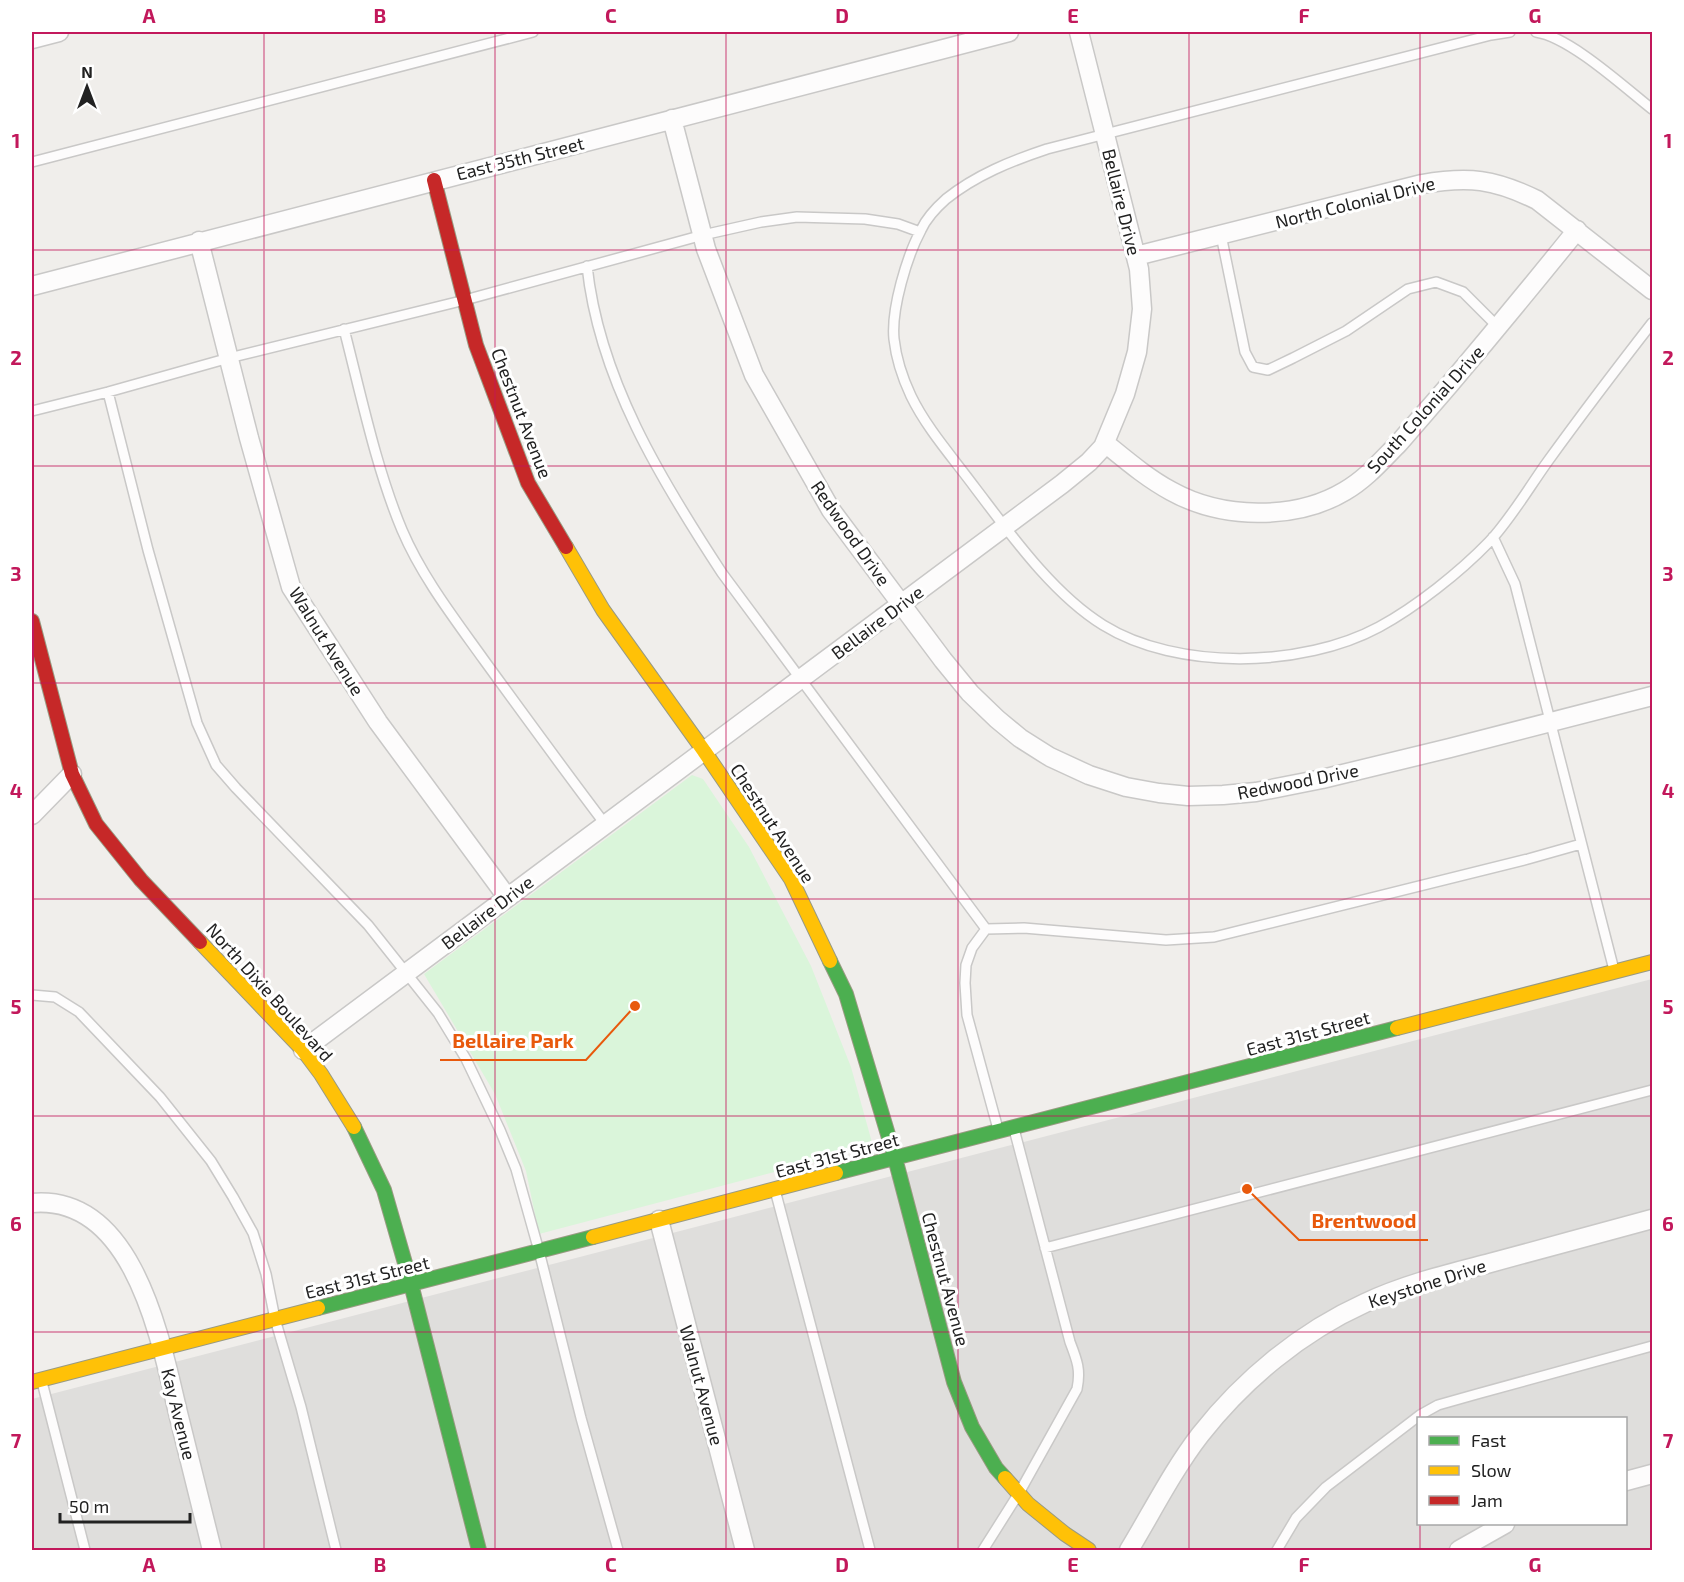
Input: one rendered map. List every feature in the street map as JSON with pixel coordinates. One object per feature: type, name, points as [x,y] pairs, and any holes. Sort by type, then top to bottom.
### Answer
[{"type":"street","points":[[32,39],[59,32]]},
{"type":"street","name":"East 35th Street","points":[[32,286],[1009,32]]},
{"type":"street","name":"Bellaire Drive","points":[[303,1050],[1004,527],[1089,462],[1103,447],[1125,394],[1137,352],[1142,309],[1139,269],[1079,32]]},
{"type":"street","name":"Redwood Drive","points":[[672,119],[706,249],[754,375],[831,510],[970,693],[1020,738],[1050,757],[1089,775],[1126,787],[1160,793],[1188,796],[1256,792],[1334,776],[1653,696]]},
{"type":"street","name":"North Colonial Drive","points":[[1136,256],[1422,184],[1450,179],[1469,179],[1497,183],[1516,189],[1537,200],[1653,290]]},
{"type":"street","name":"Chestnut Avenue","points":[[434,180],[477,345],[528,483],[603,610],[704,751],[791,879],[846,994],[896,1158],[954,1382],[972,1427],[996,1468],[1018,1493],[1035,1510],[1089,1551]]},
{"type":"street","name":"South Colonial Drive","points":[[1105,443],[1144,474],[1172,492],[1194,502],[1220,509],[1256,513],[1301,509],[1322,502],[1345,491],[1379,464],[1428,411],[1577,230]]},
{"type":"street","name":"Walnut Avenue","points":[[200,241],[249,438],[291,586],[378,722],[507,897]]},
{"type":"street","name":"North Dixie Boulevard","points":[[32,621],[72,774],[96,824],[141,880],[303,1050],[355,1128],[384,1190],[411,1284],[478,1551]]},
{"type":"street","points":[[32,815],[72,774]]},
{"type":"street","name":"East 31st Street","points":[[37,1381],[1653,962]]},
{"type":"street","name":"Kay Avenue","points":[[32,1203],[58,1204],[75,1210],[93,1221],[123,1253],[136,1274],[162,1348],[212,1551]]},
{"type":"street","name":"Keystone Drive","points":[[1129,1551],[1184,1457],[1217,1415],[1274,1360],[1322,1326],[1364,1303],[1410,1285],[1653,1219]]},
{"type":"street","name":"Walnut Avenue","points":[[659,1220],[745,1551]]},
{"type":"street","points":[[1627,1481],[1653,1474]]},
{"type":"street","points":[[1460,1551],[1503,1525]]},
{"type":"lane","points":[[32,162],[533,32]]},
{"type":"lane","points":[[1510,32],[1047,149],[1015,160],[977,178],[944,201],[922,227],[899,291],[894,338],[899,363],[912,397],[930,427],[1004,527],[1052,581],[1079,607],[1102,624],[1148,645],[1185,654],[1225,658],[1268,658],[1304,653],[1354,639],[1380,626],[1424,598],[1464,564],[1492,537],[1596,393],[1653,323]]},
{"type":"lane","points":[[1536,32],[1550,35],[1575,50],[1653,109]]},
{"type":"lane","points":[[32,411],[229,358],[465,300],[703,235],[761,222],[796,217],[865,219],[898,224],[920,232]]},
{"type":"lane","points":[[1221,235],[1245,352],[1253,367],[1268,370],[1346,331],[1408,289],[1436,282],[1463,292],[1498,327]]},
{"type":"lane","points":[[586,266],[590,295],[609,366],[655,463],[682,512],[722,573],[986,929]]},
{"type":"lane","points":[[344,329],[378,459],[402,530],[420,566],[447,609],[605,824]]},
{"type":"lane","points":[[108,392],[148,550],[197,723],[216,765],[368,925],[438,1013],[466,1059],[500,1130],[516,1169],[539,1251],[581,1418],[618,1551]]},
{"type":"lane","points":[[1492,537],[1515,584],[1614,972]]},
{"type":"lane","points":[[986,929],[1024,928],[1166,940],[1214,937],[1581,844]]},
{"type":"lane","points":[[986,929],[972,948],[966,965],[965,983],[968,1015],[999,1132]]},
{"type":"lane","points":[[32,995],[55,997],[79,1012],[160,1096],[210,1161],[253,1233],[301,1407],[336,1551]]},
{"type":"lane","points":[[1045,1248],[1653,1090]]},
{"type":"lane","points":[[982,1551],[1077,1389],[1080,1376],[1013,1128]]},
{"type":"lane","points":[[774,1190],[870,1551]]},
{"type":"lane","points":[[1417,1417],[1438,1405],[1653,1346]]},
{"type":"lane","points":[[37,1381],[85,1551]]},
{"type":"lane","points":[[1277,1551],[1296,1518],[1326,1486],[1417,1417]]},
{"type":"shaded area","points":[[1652,979],[1652,1550],[32,1550],[32,1399]]},
{"type":"green space","points":[[692,775],[703,779],[749,847],[811,966],[851,1067],[873,1146],[539,1234],[526,1171],[495,1094],[424,974]]},
{"type":"traffic: fast","points":[[830,961],[846,994],[895,1158],[954,1382],[972,1427],[996,1468],[1005,1478]]},
{"type":"traffic: fast","points":[[836,1173],[1397,1028]]},
{"type":"traffic: fast","points":[[354,1127],[384,1190],[411,1284],[479,1550]]},
{"type":"traffic: fast","points":[[318,1308],[593,1237]]},
{"type":"traffic: slow","points":[[566,547],[603,610],[704,751],[791,879],[830,961]]},
{"type":"traffic: slow","points":[[200,942],[303,1050],[354,1127]]},
{"type":"traffic: slow","points":[[1397,1028],[1652,962]]},
{"type":"traffic: slow","points":[[593,1237],[836,1173]]},
{"type":"traffic: slow","points":[[32,1382],[318,1308]]},
{"type":"traffic: slow","points":[[1005,1478],[1028,1504],[1089,1550]]},
{"type":"traffic: jam","points":[[434,180],[476,345],[528,483],[566,547]]},
{"type":"traffic: jam","points":[[32,621],[72,774],[96,824],[141,880],[200,942]]},
{"type":"place","name":"Bellaire Park","points":[[635,1006]]},
{"type":"place","name":"Brentwood","points":[[1247,1189]]}]
